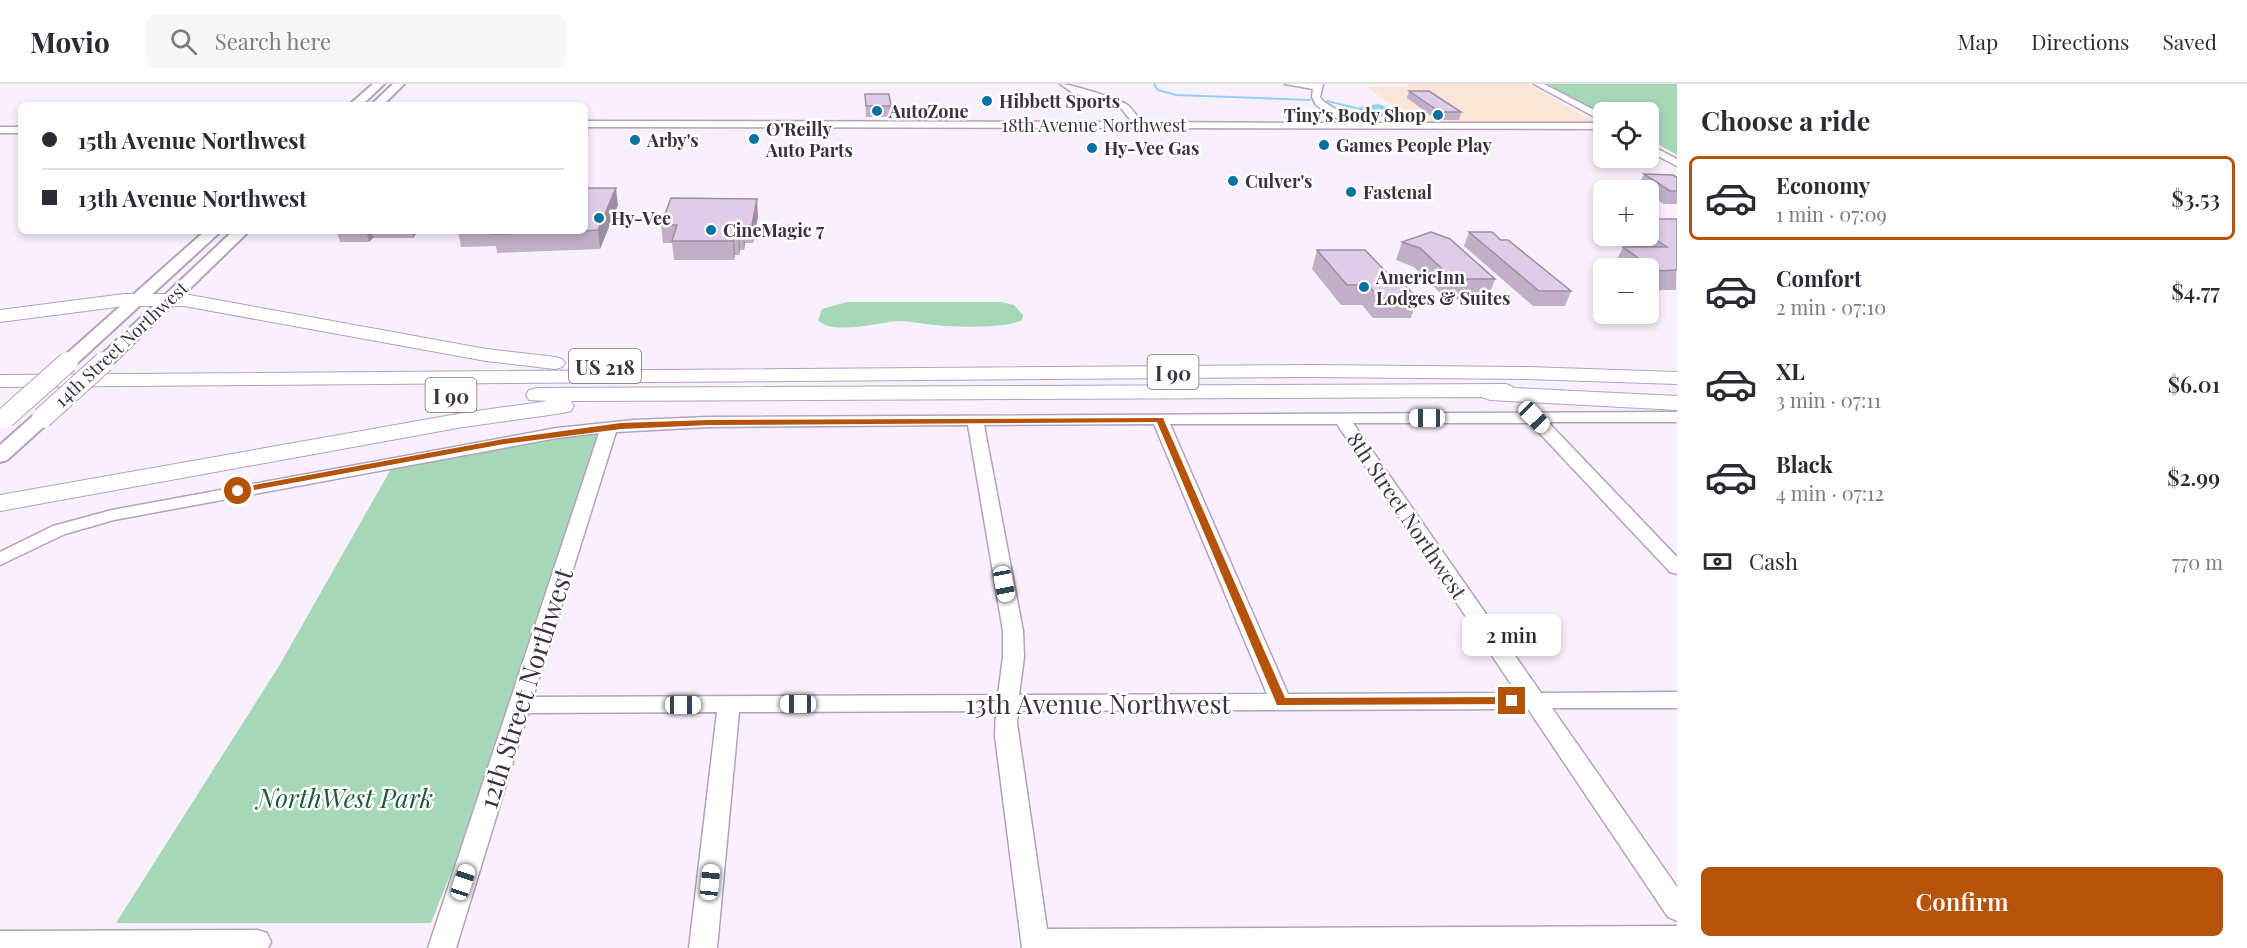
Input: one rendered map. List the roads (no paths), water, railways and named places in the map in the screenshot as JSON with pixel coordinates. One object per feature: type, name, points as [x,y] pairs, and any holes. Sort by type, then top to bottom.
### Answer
[{"type":"highway","points":[[0,316],[137,299],[168,299]]},
{"type":"highway","name":"US 218","points":[[168,299],[212,303],[486,355],[558,364],[901,384]]},
{"type":"highway","points":[[1447,372],[1677,368]]},
{"type":"highway","name":"I 90","points":[[2,413],[901,384],[1447,372],[1677,378]]},
{"type":"highway","name":"I 90","points":[[0,381],[901,384],[1430,391],[1677,391]]},
{"type":"highway","name":"US 218","points":[[0,503],[538,409],[901,384]]},
{"type":"highway","points":[[1430,391],[1677,403]]},
{"type":"main road","points":[[358,102],[379,84]]},
{"type":"main road","points":[[380,102],[399,84]]},
{"type":"main road","name":"14th Street Northwest","points":[[2,413],[68,362],[211,234]]},
{"type":"main road","name":"14th Street Northwest","points":[[0,456],[104,362],[239,234]]},
{"type":"street","points":[[1064,84],[1076,91],[1124,106],[1142,127]]},
{"type":"street","points":[[1289,84],[1318,86],[1316,97],[1319,103],[1357,127]]},
{"type":"street","points":[[1538,84],[1593,118]]},
{"type":"street","name":"18th Avenue Northwest","points":[[588,124],[1142,127]]},
{"type":"street","points":[[0,125],[18,125]]},
{"type":"street","name":"18th Avenue Northwest","points":[[588,129],[1593,126]]},
{"type":"street","points":[[0,130],[18,130]]},
{"type":"street","points":[[1659,153],[1677,163]]},
{"type":"street","points":[[1534,417],[1677,568]]},
{"type":"street","points":[[0,559],[59,530],[112,515],[504,442],[609,427],[709,422],[1677,417]]},
{"type":"street","name":"8th Street Northwest","points":[[1341,418],[1677,909]]},
{"type":"street","points":[[975,420],[1013,631],[1014,649],[1006,703],[1006,736],[1036,945],[1370,944],[1677,938]]},
{"type":"street","points":[[1160,420],[1281,702]]},
{"type":"street","name":"12th Street Northwest","points":[[442,948],[609,427]]},
{"type":"street","name":"13th Avenue Northwest","points":[[520,705],[1677,700]]},
{"type":"street","points":[[703,948],[729,705]]},
{"type":"street","points":[[0,943],[257,942]]},
{"type":"water","points":[[1378,104],[1387,107],[1397,117],[1371,116],[1356,108]]},
{"type":"waterway","points":[[1154,84],[1158,90],[1176,95],[1310,100]]},
{"type":"waterway","points":[[1327,101],[1356,108]]},
{"type":"place","name":"Hibbett Sports","points":[[987,101]]},
{"type":"place","name":"AutoZone","points":[[877,111]]},
{"type":"place","name":"Tiny's Body Shop","points":[[1438,115]]},
{"type":"place","name":"O'Reilly Auto Parts","points":[[754,139]]},
{"type":"place","name":"Arby's","points":[[635,140]]},
{"type":"place","name":"Games People Play","points":[[1324,145]]},
{"type":"place","name":"Hy-Vee Gas","points":[[1092,148]]},
{"type":"place","name":"Culver's","points":[[1233,181]]},
{"type":"place","name":"Fastenal","points":[[1351,192]]},
{"type":"place","name":"Hy-Vee","points":[[599,218]]},
{"type":"place","name":"CineMagic 7","points":[[711,230]]},
{"type":"place","name":"AmericInn Lodges & Suites","points":[[1364,287]]},
{"type":"park label","name":"NorthWest Park","points":[[345,797]]}]
